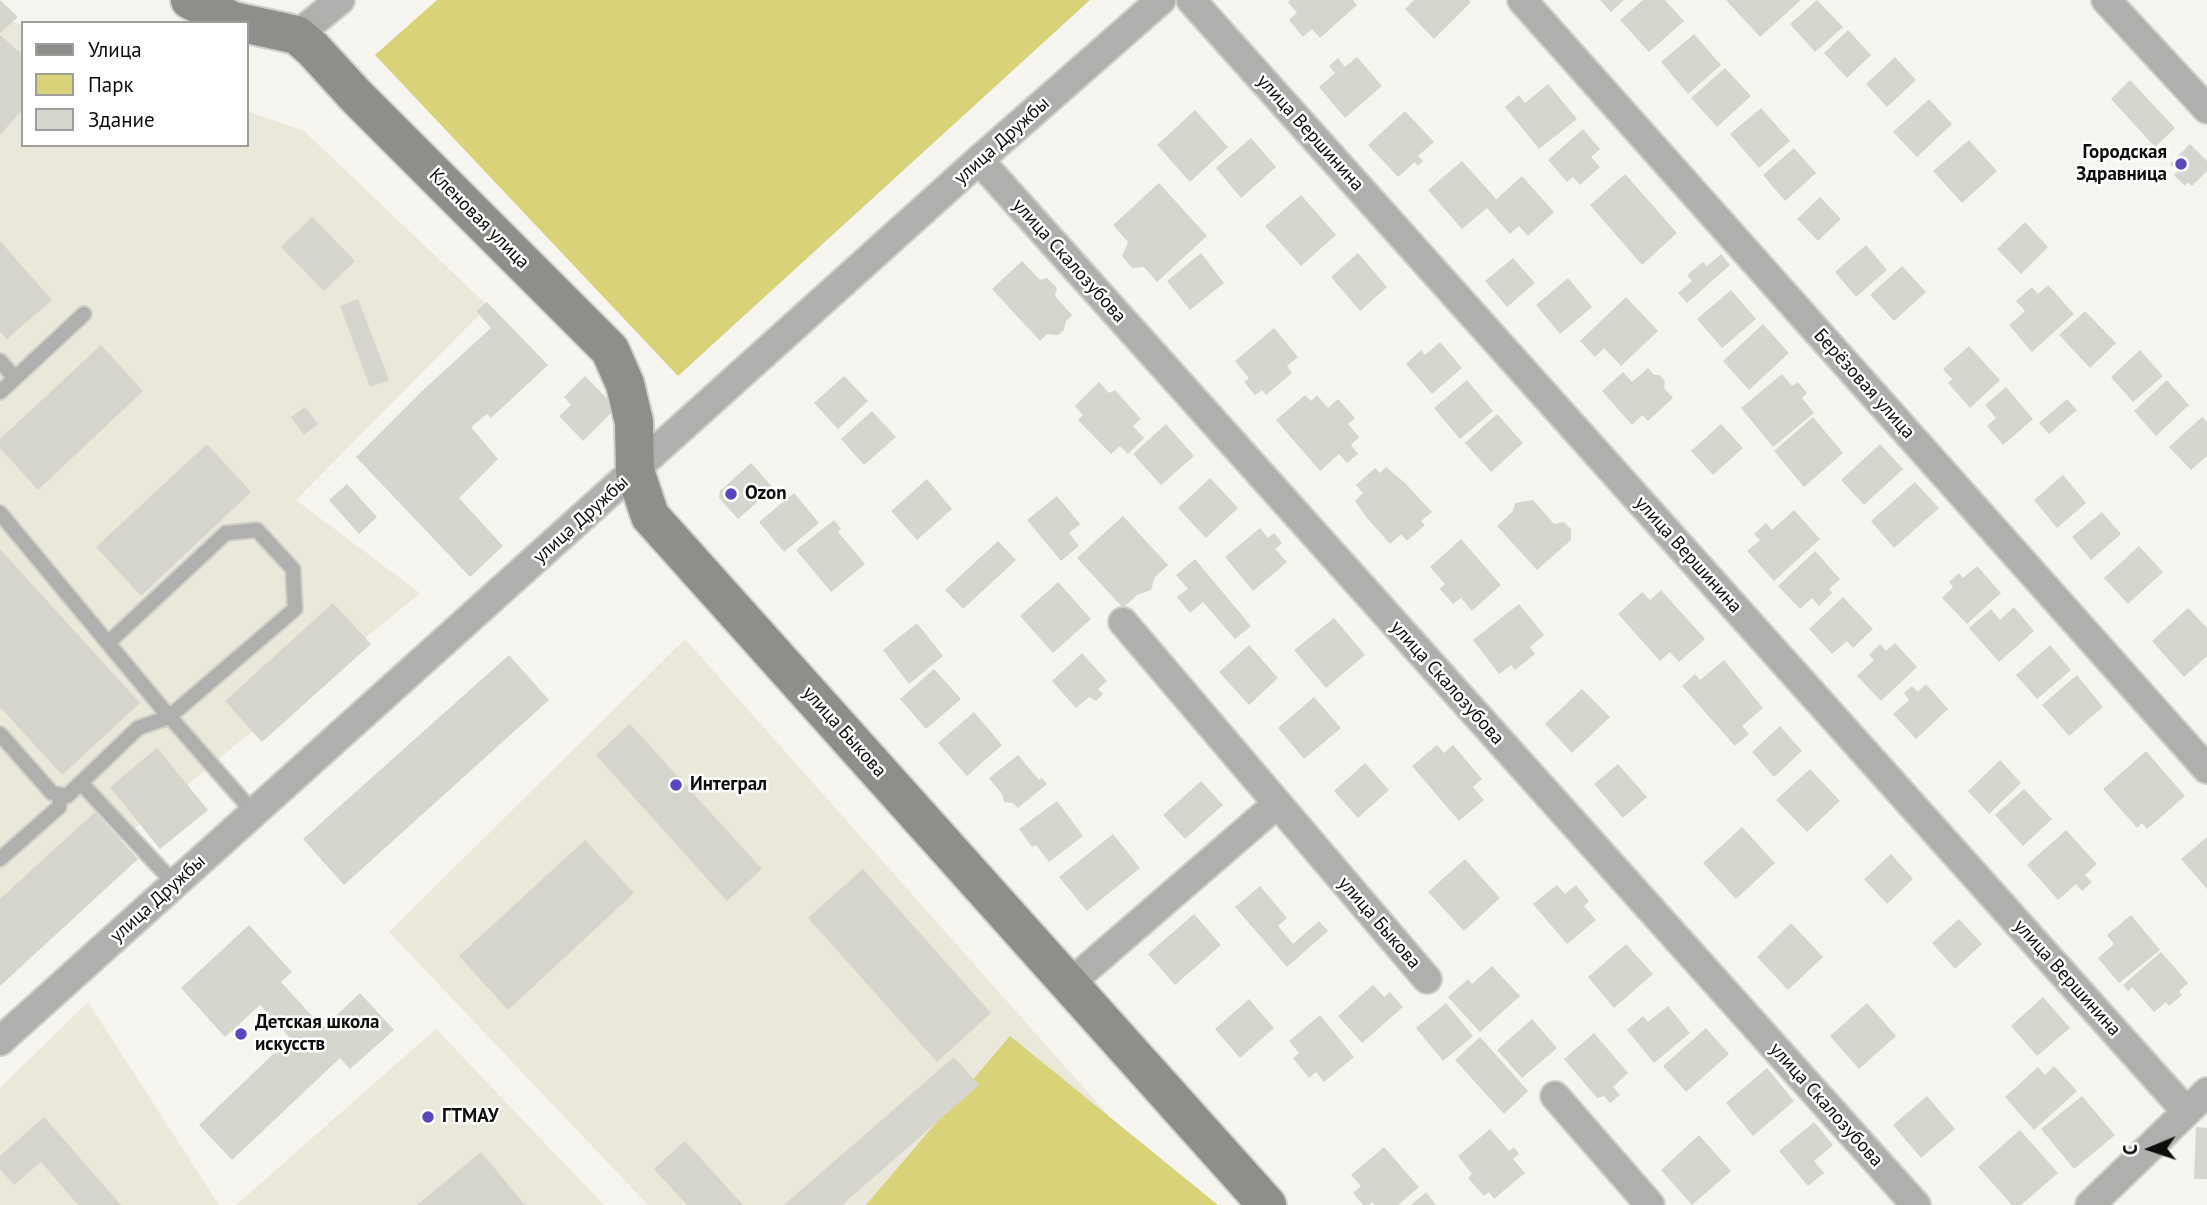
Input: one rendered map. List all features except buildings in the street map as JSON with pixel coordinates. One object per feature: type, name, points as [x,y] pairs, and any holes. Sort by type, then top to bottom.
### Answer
[{"type":"street","points":[[190,0],[233,21]]},
{"type":"street","points":[[248,24],[297,35],[340,0]]},
{"type":"street","name":"улица Дружбы","points":[[0,1041],[979,160],[1161,0]]},
{"type":"street","name":"улица Вершинина","points":[[1191,0],[2186,1111]]},
{"type":"street","name":"Берёзовая улица","points":[[1522,0],[2207,769]]},
{"type":"street","points":[[2106,0],[2207,109]]},
{"type":"street","name":"Кленовая улица","points":[[297,35],[610,350],[625,384],[634,422],[635,471]]},
{"type":"street","name":"улица Скалозубова","points":[[979,160],[1916,1205]]},
{"type":"street","name":"улица Быкова","points":[[635,471],[650,516],[1267,1205]]},
{"type":"street","name":"улица Быкова","points":[[1124,622],[1427,979]]},
{"type":"street","points":[[1069,984],[1277,804]]},
{"type":"street","points":[[2090,1205],[2207,1092]]},
{"type":"street","points":[[1555,1096],[1650,1205]]},
{"type":"lane","points":[[0,392],[84,314]]},
{"type":"lane","points":[[0,361],[15,378]]},
{"type":"lane","points":[[0,513],[169,717],[254,813]]},
{"type":"lane","points":[[1,737],[52,793],[67,796],[138,728],[169,717],[295,609],[293,569],[257,530],[226,533],[108,643]]},
{"type":"lane","points":[[80,783],[175,884]]},
{"type":"lane","points":[[0,859],[59,807],[61,795]]},
{"type":"shaded area","points":[[0,16],[21,25],[21,147],[248,147],[248,111],[304,131],[488,306],[296,500],[420,593],[0,941]]},
{"type":"shaded area","name":"Интеграл","points":[[685,639],[1188,1205],[648,1205],[389,932]]},
{"type":"shaded area","points":[[88,1002],[219,1205],[0,1205],[0,1088]]},
{"type":"shaded area","name":"ГТМАУ","points":[[436,1029],[604,1205],[236,1205]]},
{"type":"green space","points":[[437,0],[1090,0],[678,376],[375,55]]},
{"type":"green space","points":[[1010,1036],[1218,1205],[866,1205]]},
{"type":"place","name":"Городская Здравница","points":[[2181,164]]},
{"type":"place","name":"Ozon","points":[[731,494]]},
{"type":"place","name":"Интеграл","points":[[676,785]]},
{"type":"place","name":"Детская школа искусств","points":[[241,1034]]},
{"type":"place","name":"ГТМАУ","points":[[428,1117]]}]
